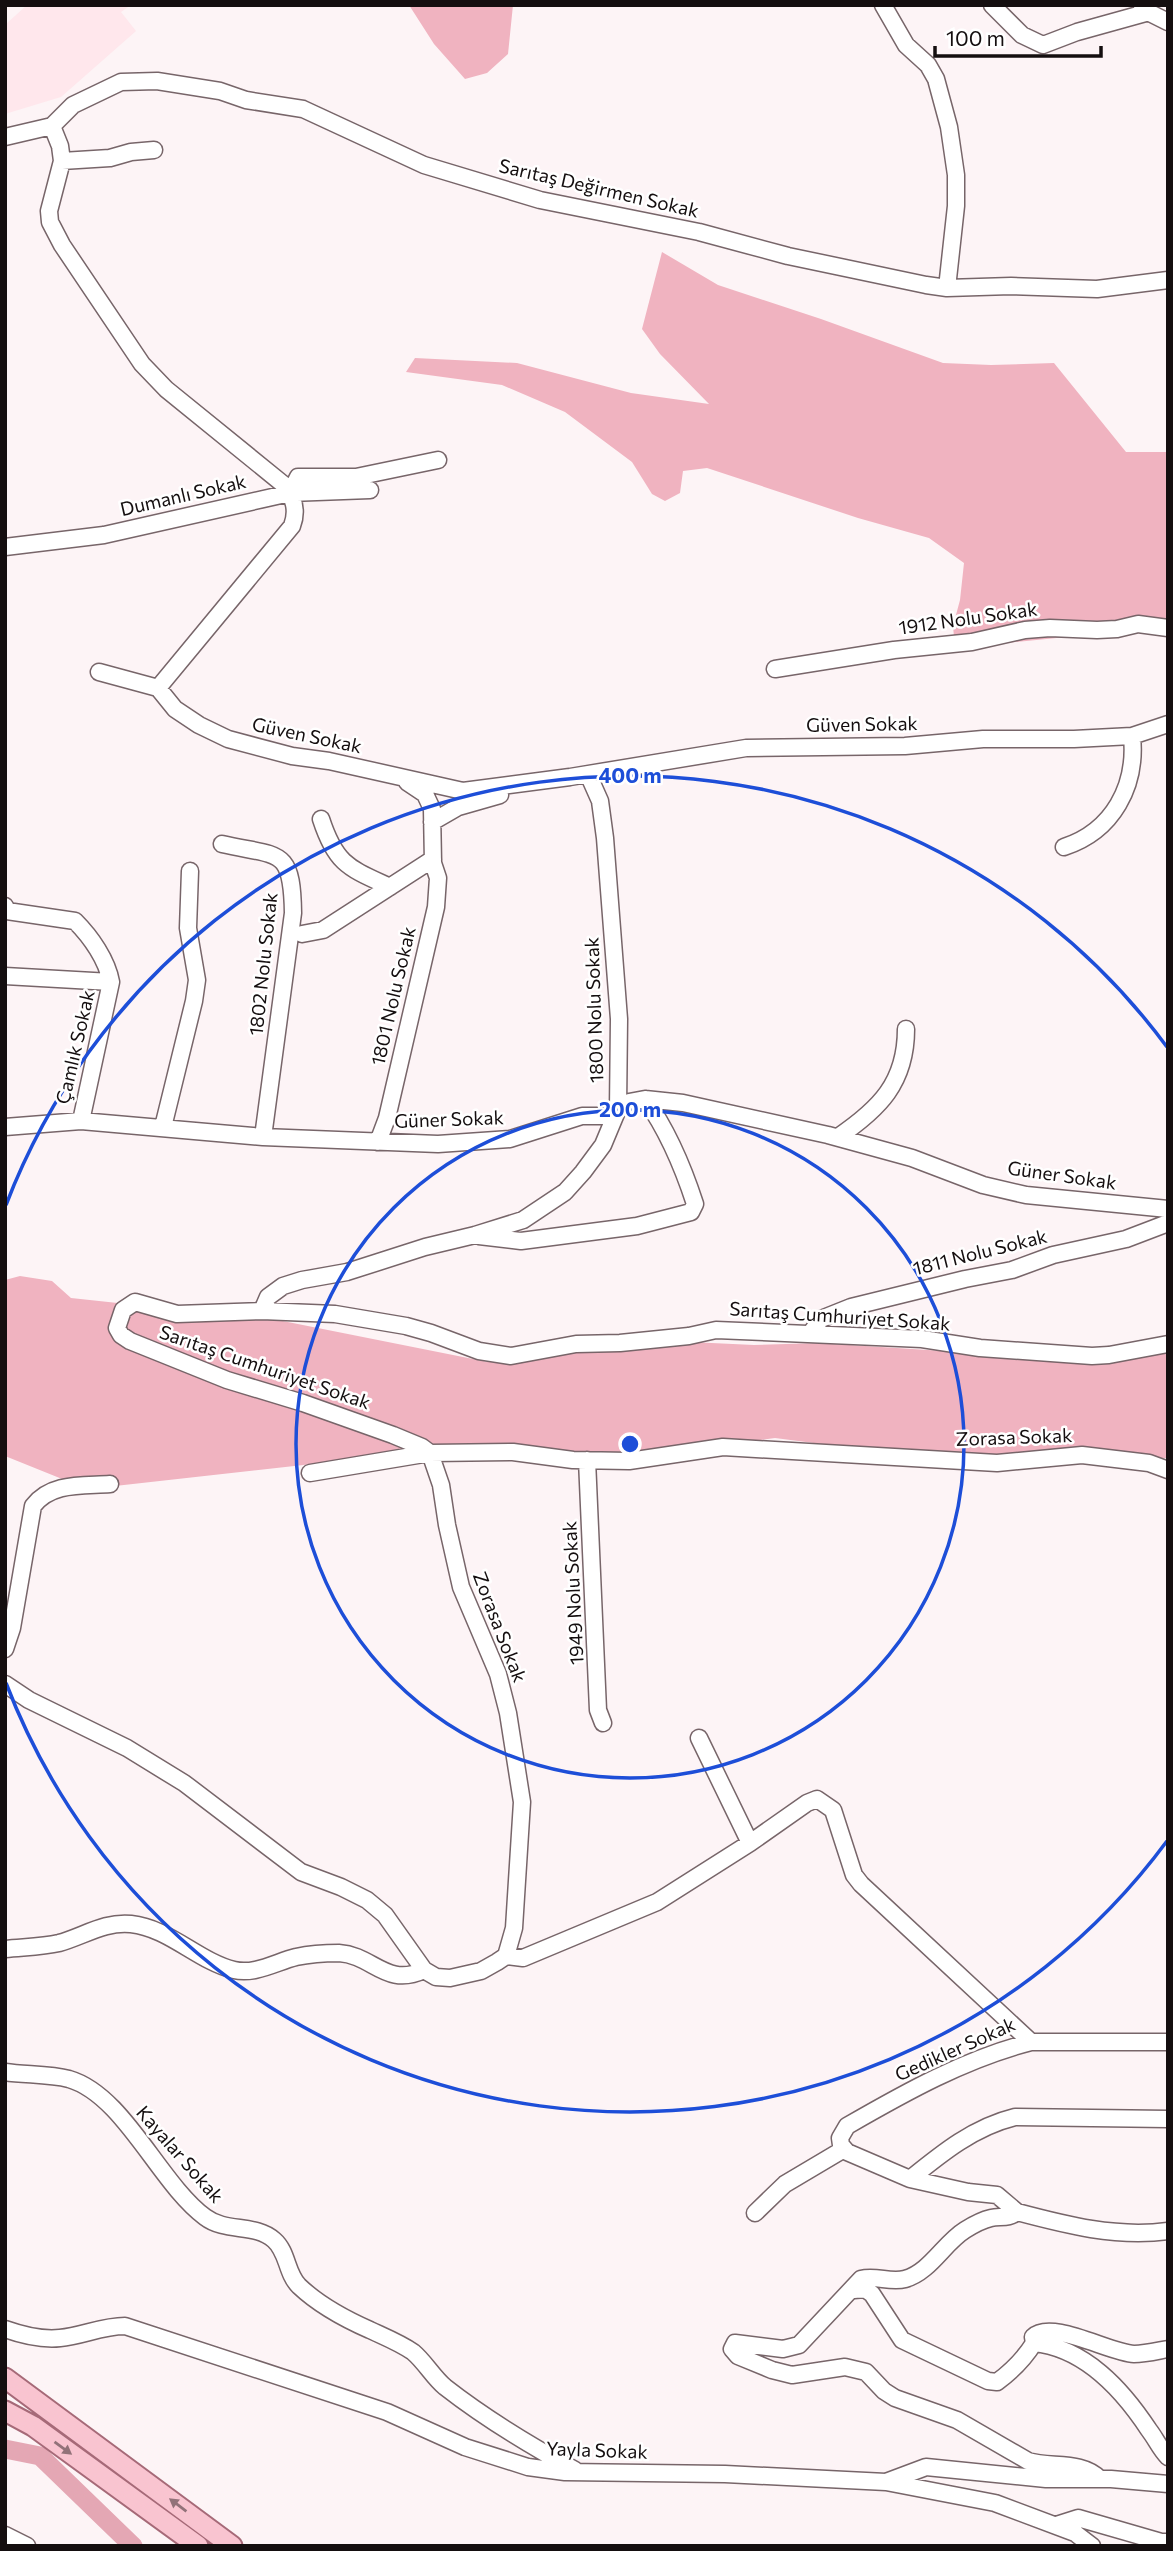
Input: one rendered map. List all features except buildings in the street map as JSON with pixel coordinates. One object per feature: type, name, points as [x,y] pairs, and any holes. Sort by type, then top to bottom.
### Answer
[{"type":"main road","points":[[5,2378],[232,2546]]},
{"type":"main road","points":[[5,2412],[33,2426],[198,2546]]},
{"type":"street","points":[[883,5],[906,45],[928,65],[936,79],[950,127],[956,175],[956,205],[947,288]]},
{"type":"street","points":[[992,5],[1022,35],[1043,44],[1142,9],[1168,22]]},
{"type":"street","name":"Sarıtaş Değirmen Sokak","points":[[5,137],[52,126],[73,105],[121,82],[157,81],[303,109],[424,165],[540,200],[699,232],[788,256],[947,288],[1000,286],[1097,289],[1168,280]]},
{"type":"street","points":[[52,126],[60,146],[62,161],[49,211],[50,222],[62,245],[135,353],[166,389],[290,492],[296,516],[292,526],[158,688],[99,672]]},
{"type":"street","points":[[62,161],[110,158],[131,152],[154,150]]},
{"type":"street","points":[[290,492],[298,477],[356,477],[438,460]]},
{"type":"street","name":"Dumanlı Sokak","points":[[5,547],[104,535],[290,492],[370,490]]},
{"type":"street","name":"1912 Nolu Sokak","points":[[775,669],[894,650],[972,642],[1026,630],[1117,629],[1138,624],[1168,628]]},
{"type":"street","name":"Güven Sokak","points":[[158,688],[175,709],[199,726],[228,739],[292,756],[329,761],[463,791],[755,748],[905,746],[983,739],[1132,736],[1168,724]]},
{"type":"street","points":[[1065,847],[1092,835],[1112,814],[1130,780],[1134,756],[1132,736]]},
{"type":"street","name":"1800 Nolu Sokak","points":[[262,1311],[268,1297],[283,1286],[347,1272],[523,1220],[565,1192],[603,1146],[618,1109],[619,1019],[605,838],[600,801],[588,774]]},
{"type":"street","name":"1801 Nolu Sokak","points":[[378,1142],[387,1118],[436,907],[438,878],[433,859],[432,809],[425,794],[400,778]]},
{"type":"street","points":[[432,822],[458,807],[514,792],[524,784]]},
{"type":"street","points":[[321,819],[327,838],[337,856],[347,866],[390,887]]},
{"type":"street","name":"1802 Nolu Sokak","points":[[222,844],[278,857],[288,867],[293,886],[293,913],[263,1137]]},
{"type":"street","points":[[302,934],[323,930],[433,859]]},
{"type":"street","points":[[163,1127],[197,980],[189,941],[190,871]]},
{"type":"street","name":"Çamlık Sokak","points":[[5,906],[7,911],[75,921],[108,968],[111,982],[81,1121]]},
{"type":"street","name":"Çamlık Sokak","points":[[5,976],[111,982]]},
{"type":"street","points":[[838,1138],[867,1117],[880,1103],[906,1054],[906,1029]]},
{"type":"street","points":[[475,1235],[521,1241],[637,1226],[691,1212],[695,1204],[673,1146],[660,1120],[645,1099]]},
{"type":"street","name":"Güner Sokak","points":[[5,1127],[81,1121],[263,1137],[438,1144],[510,1139],[582,1116],[606,1116],[629,1102],[645,1099],[683,1103],[838,1138],[912,1158],[983,1185],[1026,1195],[1168,1209]]},
{"type":"street","name":"1811 Nolu Sokak","points":[[810,1334],[821,1319],[851,1307],[1012,1270],[1053,1255],[1126,1239],[1168,1223]]},
{"type":"street","name":"Sarıtaş Cumhuriyet Sokak","points":[[430,1452],[393,1434],[227,1380],[130,1341],[121,1335],[117,1328],[123,1310],[135,1302],[177,1314],[262,1311],[335,1314],[406,1326],[479,1351],[511,1356],[576,1344],[620,1343],[689,1336],[716,1330],[922,1339],[980,1348],[1092,1356],[1168,1344]]},
{"type":"street","name":"Zorasa Sokak","points":[[506,1956],[514,1928],[522,1802],[508,1713],[498,1674],[461,1587],[441,1485],[430,1452],[513,1452],[587,1461],[629,1461],[732,1447],[997,1462],[1082,1455],[1149,1462],[1168,1470]]},
{"type":"street","points":[[310,1473],[430,1452]]},
{"type":"street","name":"1949 Nolu Sokak","points":[[587,1461],[598,1710],[603,1723]]},
{"type":"street","points":[[5,1649],[12,1628],[33,1506],[40,1496],[55,1489],[110,1484]]},
{"type":"street","points":[[5,1685],[29,1700],[83,1724],[127,1748],[184,1783],[301,1872],[367,1900],[385,1915],[424,1970],[436,1977],[450,1979],[481,1971],[506,1956]]},
{"type":"street","points":[[699,1738],[750,1843]]},
{"type":"street","name":"Gedikler Sokak","points":[[506,1956],[523,1958],[657,1902],[817,1799],[833,1810],[854,1875],[861,1884],[1031,2042]]},
{"type":"street","points":[[5,1949],[58,1943],[118,1924],[133,1924],[175,1940],[235,1970],[252,1971],[296,1957],[342,1953],[390,1975],[404,1977],[424,1970]]},
{"type":"street","points":[[1031,2042],[1168,2042]]},
{"type":"street","name":"Gedikler Sokak","points":[[844,2149],[840,2138],[847,2126],[911,2089],[1001,2050],[1031,2042]]},
{"type":"street","name":"Kayalar Sokak","points":[[5,2072],[69,2079],[90,2090],[107,2102],[178,2190],[204,2217],[236,2229],[259,2230],[273,2239],[282,2249],[296,2283],[315,2300],[414,2354],[443,2385],[523,2442],[581,2473]]},
{"type":"street","points":[[910,2179],[951,2146],[993,2122],[1015,2117],[1168,2119]]},
{"type":"street","points":[[755,2213],[785,2184],[844,2149],[910,2179],[968,2192],[997,2195],[1017,2212],[1070,2226],[1106,2231],[1168,2231]]},
{"type":"street","points":[[1017,2212],[1012,2217],[990,2218],[963,2231],[922,2270],[906,2279],[891,2280],[872,2276],[862,2279],[799,2345],[783,2349],[735,2343],[732,2349],[738,2356],[792,2375],[845,2367],[866,2372],[895,2398],[957,2420],[1028,2461],[1039,2465],[1077,2467],[1093,2471],[1100,2479]]},
{"type":"street","points":[[854,2290],[865,2289],[872,2294],[902,2340],[988,2381],[997,2382],[1009,2373],[1024,2358],[1034,2343],[1033,2337],[1037,2332],[1047,2331],[1133,2354],[1168,2349]]},
{"type":"street","name":"Yayla Sokak","points":[[5,2329],[41,2338],[61,2338],[101,2328],[125,2326],[387,2412],[465,2447],[527,2467],[581,2473],[725,2474],[886,2482],[926,2467],[1046,2479],[1100,2479],[1168,2484]]},
{"type":"street","points":[[1034,2343],[1064,2350],[1091,2363],[1119,2392],[1168,2457]]},
{"type":"street","points":[[886,2482],[995,2503],[1075,2533],[1092,2546]]},
{"type":"street","points":[[1056,2525],[1078,2518],[1168,2542]]},
{"type":"street","points":[[5,2535],[27,2546]]},
{"type":"shaded area","points":[[27,5],[131,5],[121,12],[136,31],[61,97],[5,114],[5,25]]},
{"type":"shaded area","points":[[409,5],[513,5],[508,54],[487,73],[465,79],[434,44]]},
{"type":"shaded area","points":[[662,252],[718,285],[943,363],[1054,363],[1126,452],[1168,452],[1168,627],[955,648],[953,626],[960,600],[964,563],[929,538],[858,518],[707,468],[683,471],[680,493],[665,501],[652,494],[632,462],[565,412],[502,385],[406,372],[415,358],[517,363],[631,393],[709,404],[660,354],[642,329]]},
{"type":"shaded area","points":[[20,1276],[52,1281],[71,1298],[253,1315],[488,1362],[527,1362],[585,1345],[648,1340],[754,1345],[818,1343],[991,1354],[1168,1352],[1168,1458],[1093,1448],[995,1458],[860,1449],[775,1438],[604,1462],[462,1452],[348,1460],[106,1487],[77,1485],[5,1456],[5,1280]]},
{"type":"waterway","points":[[5,2449],[40,2456],[133,2546]]}]
